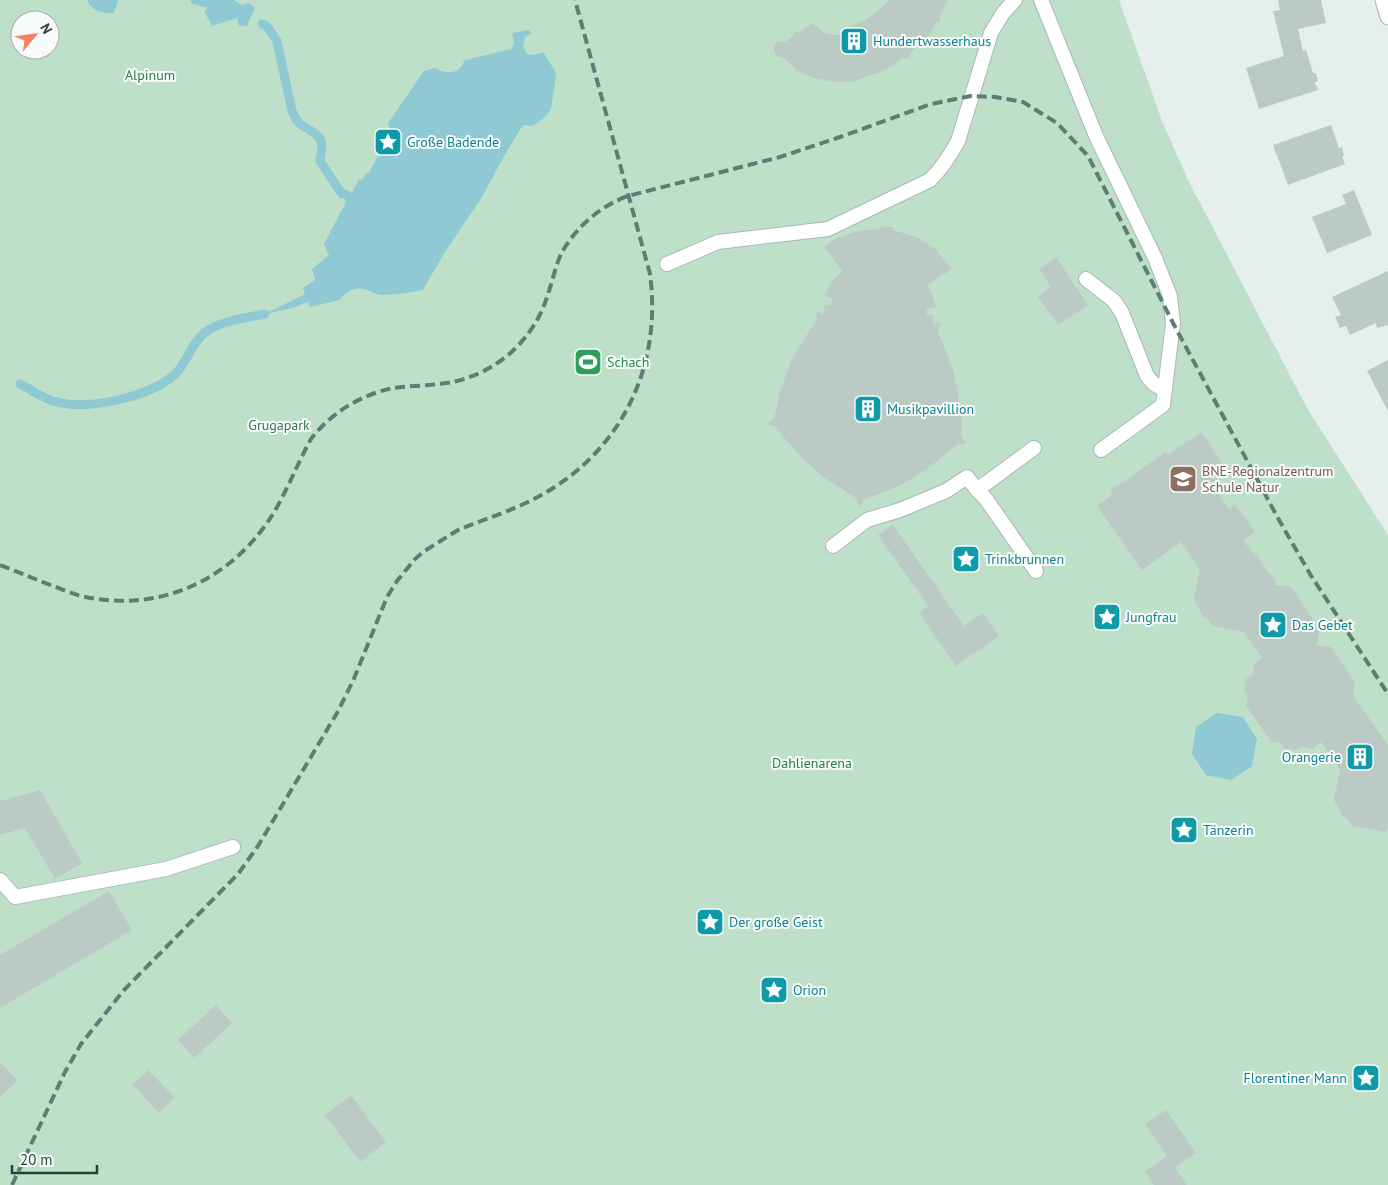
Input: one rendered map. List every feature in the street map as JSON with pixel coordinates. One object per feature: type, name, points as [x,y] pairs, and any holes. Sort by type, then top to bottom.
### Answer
[{"type":"street","points":[[1383,0],[1388,17]]},
{"type":"lane","points":[[667,264],[718,242],[828,229],[930,180],[941,170],[958,141],[992,33],[1003,13],[1015,0]]},
{"type":"lane","points":[[1041,0],[1096,136],[1155,258],[1170,296],[1173,323],[1163,405],[1101,450]]},
{"type":"lane","points":[[1086,279],[1114,301],[1122,313],[1147,376],[1154,384],[1165,390]]},
{"type":"lane","points":[[976,490],[1034,448]]},
{"type":"lane","points":[[833,546],[867,520],[900,510],[946,491],[967,477],[976,490],[986,499],[1036,571]]},
{"type":"lane","points":[[0,880],[15,897],[166,868],[233,847]]},
{"type":"green space","name":"Grugapark","points":[[0,0],[1119,0],[1162,121],[1188,180],[1307,408],[1388,535],[1388,1185],[0,1185]]},
{"type":"water","points":[[87,0],[118,0],[114,13],[95,9]]},
{"type":"water","points":[[210,0],[234,0],[242,5],[248,3],[255,7],[247,26],[239,26],[237,18],[212,26],[204,11],[208,8]]},
{"type":"water","points":[[529,30],[531,33],[525,37],[523,46],[527,54],[534,55],[543,52],[555,71],[551,109],[545,117],[533,126],[523,125],[482,197],[443,255],[423,290],[383,295],[364,289],[354,289],[347,292],[340,300],[310,307],[308,302],[265,314],[305,294],[303,288],[315,280],[312,269],[329,255],[324,244],[346,202],[342,194],[345,189],[352,193],[359,179],[362,180],[366,173],[368,174],[387,140],[390,130],[388,123],[424,71],[435,68],[444,72],[454,72],[460,68],[465,60],[511,49],[514,43],[512,33]]},
{"type":"water","points":[[1217,713],[1243,717],[1257,739],[1252,766],[1231,780],[1206,775],[1192,754],[1196,727]]},
{"type":"building","name":"Hundertwasserhaus","points":[[889,0],[948,0],[939,18],[941,19],[939,23],[937,22],[924,42],[909,54],[910,56],[906,59],[904,58],[880,73],[852,82],[817,79],[798,72],[774,52],[776,43],[779,41],[785,42],[797,31],[798,33],[813,23],[824,33],[833,35],[849,34],[847,28],[864,21]]},
{"type":"building","points":[[1278,0],[1321,0],[1326,23],[1298,29],[1303,51],[1306,50],[1313,73],[1316,73],[1318,81],[1315,82],[1318,90],[1259,109],[1246,68],[1284,56],[1273,11],[1280,10]]},
{"type":"building","points":[[1331,125],[1339,148],[1342,147],[1344,156],[1342,156],[1345,164],[1288,185],[1273,145]]},
{"type":"building","points":[[1354,190],[1372,235],[1327,253],[1312,217],[1346,204],[1342,195]]},
{"type":"building","name":"Musikpavillion","points":[[881,226],[894,227],[893,230],[919,238],[935,249],[952,269],[927,285],[932,293],[936,307],[927,309],[927,315],[933,315],[933,325],[941,322],[938,331],[953,370],[961,414],[961,436],[967,444],[958,444],[910,480],[865,499],[859,507],[856,498],[823,477],[802,458],[775,426],[766,424],[774,418],[780,392],[791,361],[817,320],[816,310],[823,315],[825,305],[831,305],[833,299],[824,296],[832,282],[842,271],[824,247],[850,233],[880,229]]},
{"type":"building","points":[[1056,257],[1088,305],[1058,325],[1038,297],[1051,287],[1039,269]]},
{"type":"building","points":[[1388,271],[1388,325],[1377,328],[1376,323],[1350,335],[1346,326],[1340,328],[1335,317],[1341,315],[1332,297]]},
{"type":"building","points":[[1388,360],[1388,411],[1367,371]]},
{"type":"building","points":[[1201,432],[1228,471],[1211,483],[1229,509],[1235,504],[1255,532],[1243,540],[1276,582],[1275,585],[1291,587],[1320,630],[1317,645],[1331,647],[1355,682],[1353,696],[1388,745],[1388,829],[1384,832],[1352,826],[1343,817],[1334,800],[1340,769],[1321,742],[1312,749],[1302,747],[1296,750],[1285,749],[1281,743],[1271,741],[1246,706],[1248,695],[1244,690],[1246,679],[1252,675],[1254,664],[1262,658],[1244,632],[1213,626],[1206,617],[1203,617],[1194,600],[1200,569],[1181,542],[1142,570],[1097,506],[1113,494],[1110,491],[1166,452],[1168,455]]},
{"type":"building","points":[[893,525],[964,626],[983,613],[999,636],[956,666],[919,613],[928,606],[878,535]]},
{"type":"building","points":[[40,790],[82,863],[55,879],[25,828],[0,835],[0,801]]},
{"type":"building","points":[[109,891],[132,930],[0,1008],[0,955]]},
{"type":"building","points":[[216,1005],[232,1023],[194,1058],[178,1040]]},
{"type":"building","points":[[0,1064],[16,1079],[16,1082],[0,1097]]},
{"type":"building","points":[[148,1070],[175,1098],[159,1113],[133,1085]]},
{"type":"building","points":[[351,1095],[386,1142],[360,1162],[325,1115]]},
{"type":"building","points":[[1166,1110],[1196,1153],[1175,1168],[1187,1185],[1154,1185],[1145,1171],[1167,1156],[1145,1124]]},
{"type":"waterway","points":[[195,0],[210,4]]},
{"type":"waterway","points":[[262,24],[267,26],[277,41],[292,111],[300,124],[316,134],[321,140],[320,161],[342,194]]},
{"type":"waterway","points":[[20,384],[47,399],[70,404],[103,403],[121,399],[154,388],[168,380],[182,366],[194,344],[207,331],[228,322],[265,314]]},
{"type":"railway","points":[[12,1185],[65,1072],[81,1044],[124,990],[238,874],[258,846],[337,713],[353,681],[387,597],[397,581],[423,552],[458,530],[535,499],[573,474],[596,452],[616,427],[632,400],[643,371],[650,340],[652,307],[650,274],[575,0]]},
{"type":"railway","points":[[0,565],[74,594],[108,600],[135,600],[161,596],[186,589],[230,563],[250,544],[273,514],[311,439],[337,413],[358,400],[381,391],[398,387],[447,383],[466,378],[491,367],[514,350],[526,337],[540,314],[559,259],[567,244],[573,235],[598,212],[628,196],[780,157],[931,104],[971,96],[995,97],[1023,102],[1057,123],[1088,156],[1173,323],[1279,520],[1310,574],[1388,694]]},
{"type":"place","name":"Hundertwasserhaus","points":[[854,41]]},
{"type":"place","name":"Große Badende","points":[[388,142]]},
{"type":"place","name":"Schach","points":[[588,362]]},
{"type":"place","name":"Musikpavillion","points":[[868,409]]},
{"type":"place","name":"BNE-Regionalzentrum Schule Natur","points":[[1183,479]]},
{"type":"place","name":"Trinkbrunnen","points":[[966,559]]},
{"type":"place","name":"Jungfrau","points":[[1107,617]]},
{"type":"place","name":"Das Gebet","points":[[1273,625]]},
{"type":"place","name":"Orangerie","points":[[1360,757]]},
{"type":"place","name":"Tänzerin","points":[[1184,830]]},
{"type":"place","name":"Der große Geist","points":[[710,922]]},
{"type":"place","name":"Orion","points":[[774,990]]},
{"type":"place","name":"Florentiner Mann","points":[[1366,1078]]},
{"type":"park label","name":"Alpinum","points":[[150,75]]},
{"type":"park label","name":"Dahlienarena","points":[[812,763]]}]
